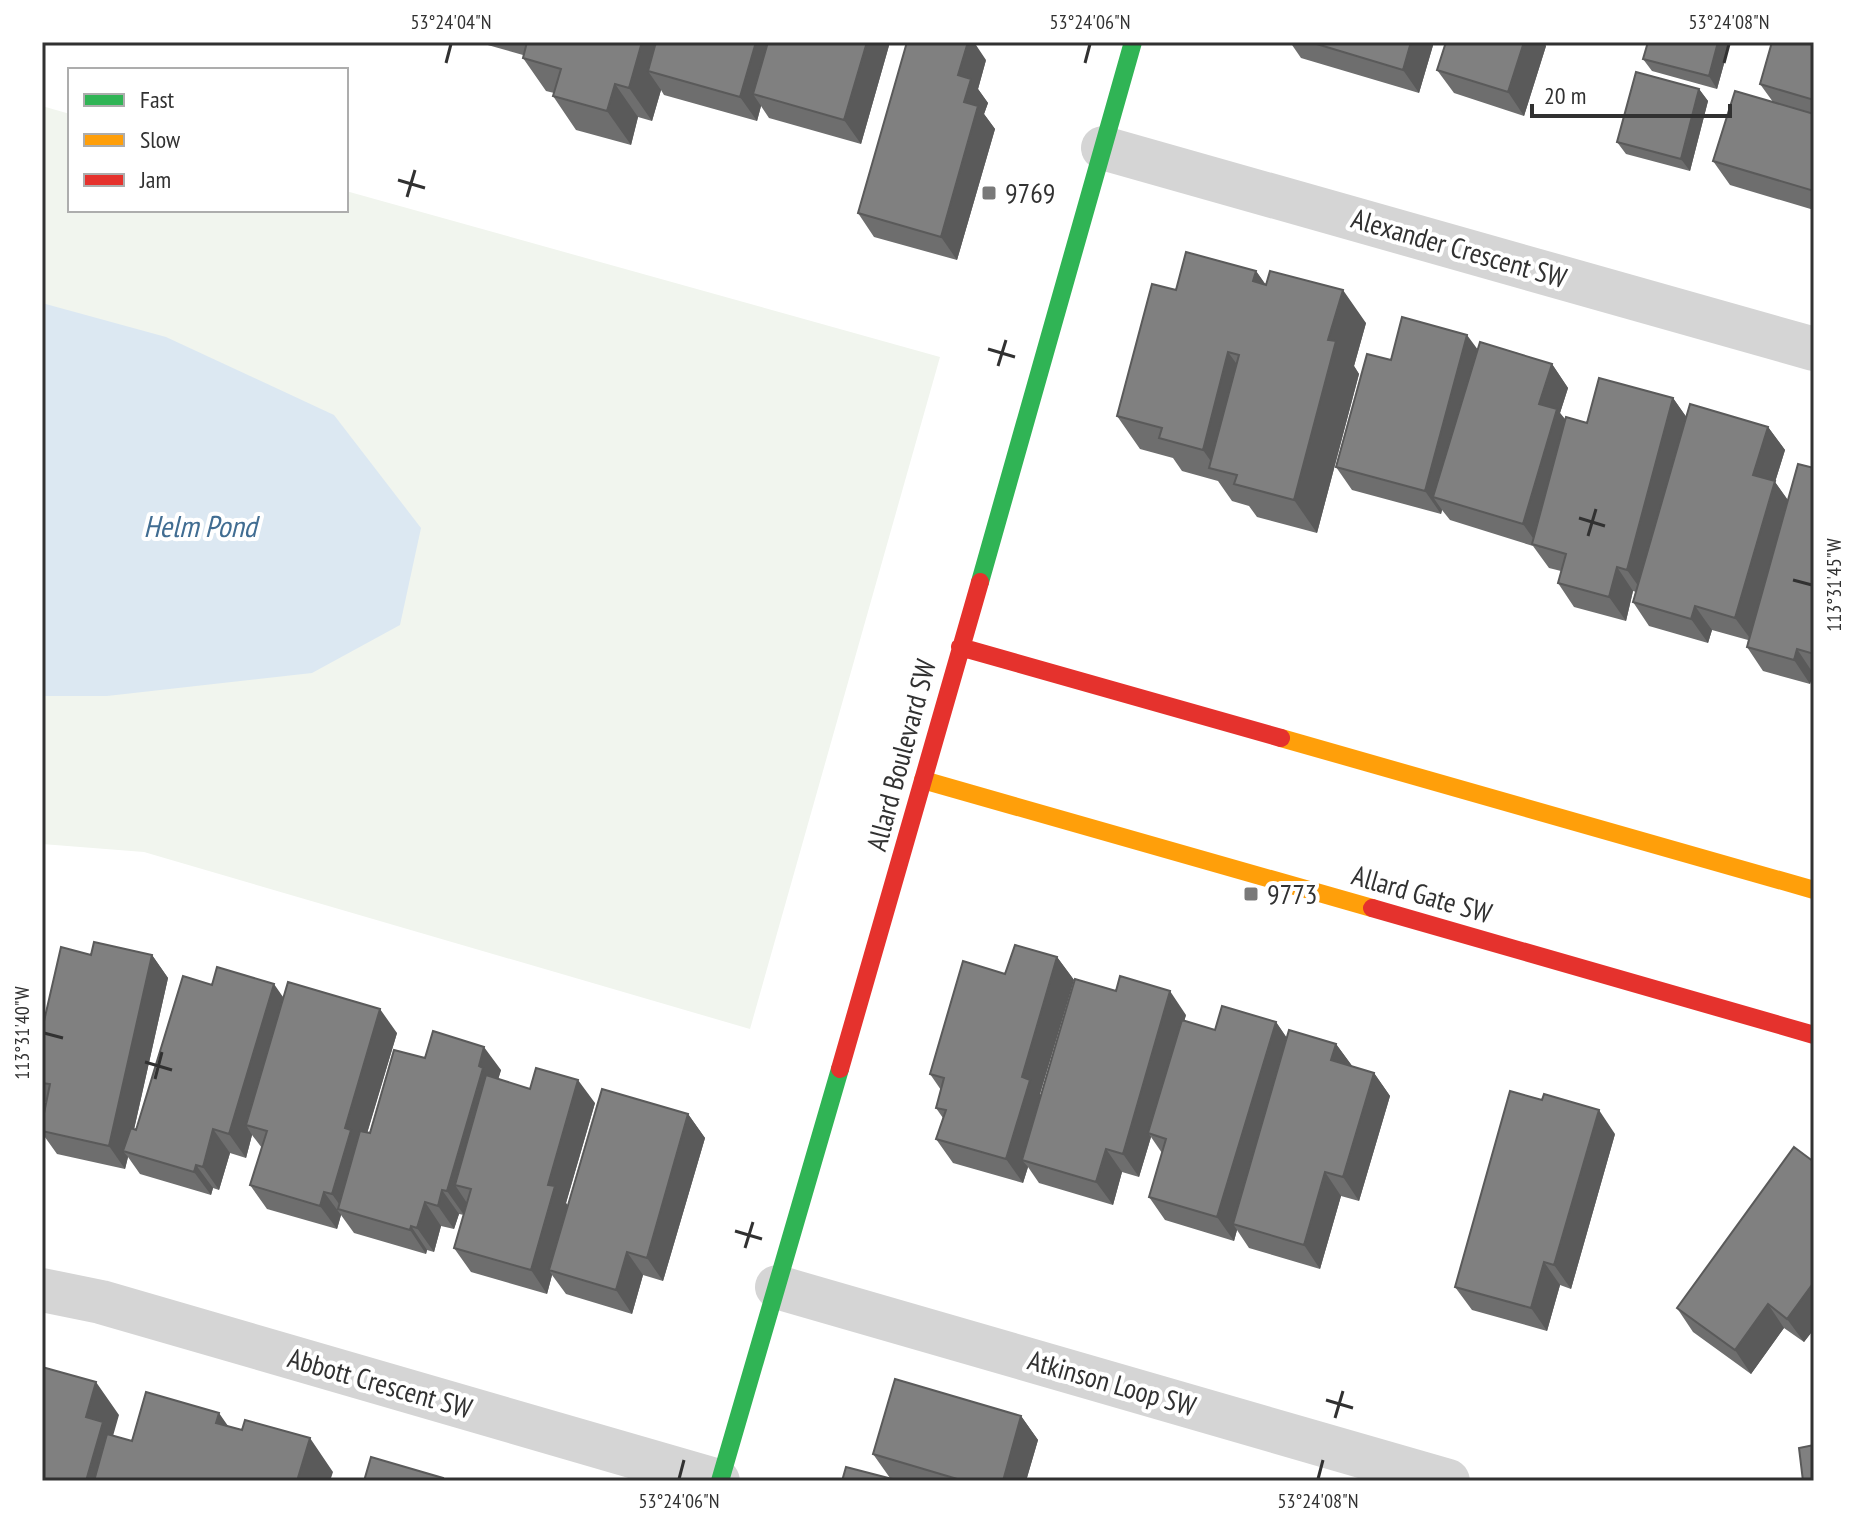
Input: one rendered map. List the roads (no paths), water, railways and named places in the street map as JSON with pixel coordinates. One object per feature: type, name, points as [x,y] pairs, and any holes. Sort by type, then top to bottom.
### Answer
[{"type":"street","name":"Allard Boulevard SW","points":[[719,1481],[1133,42]]},
{"type":"street","name":"Alexander Crescent SW","points":[[1103,148],[1814,349]]},
{"type":"street","points":[[960,647],[1814,890]]},
{"type":"street","name":"Allard Gate SW","points":[[923,780],[1814,1035]]},
{"type":"street","name":"Atkinson Loop SW","points":[[777,1287],[1448,1481]]},
{"type":"street","name":"Abbott Crescent SW","points":[[42,1290],[101,1302],[719,1481]]},
{"type":"water","name":"Helm Pond","points":[[42,303],[166,337],[334,415],[421,528],[400,625],[312,673],[107,696],[42,696]]},
{"type":"place","name":"9769","points":[[989,193]]},
{"type":"place","name":"9773","points":[[1251,894]]}]
